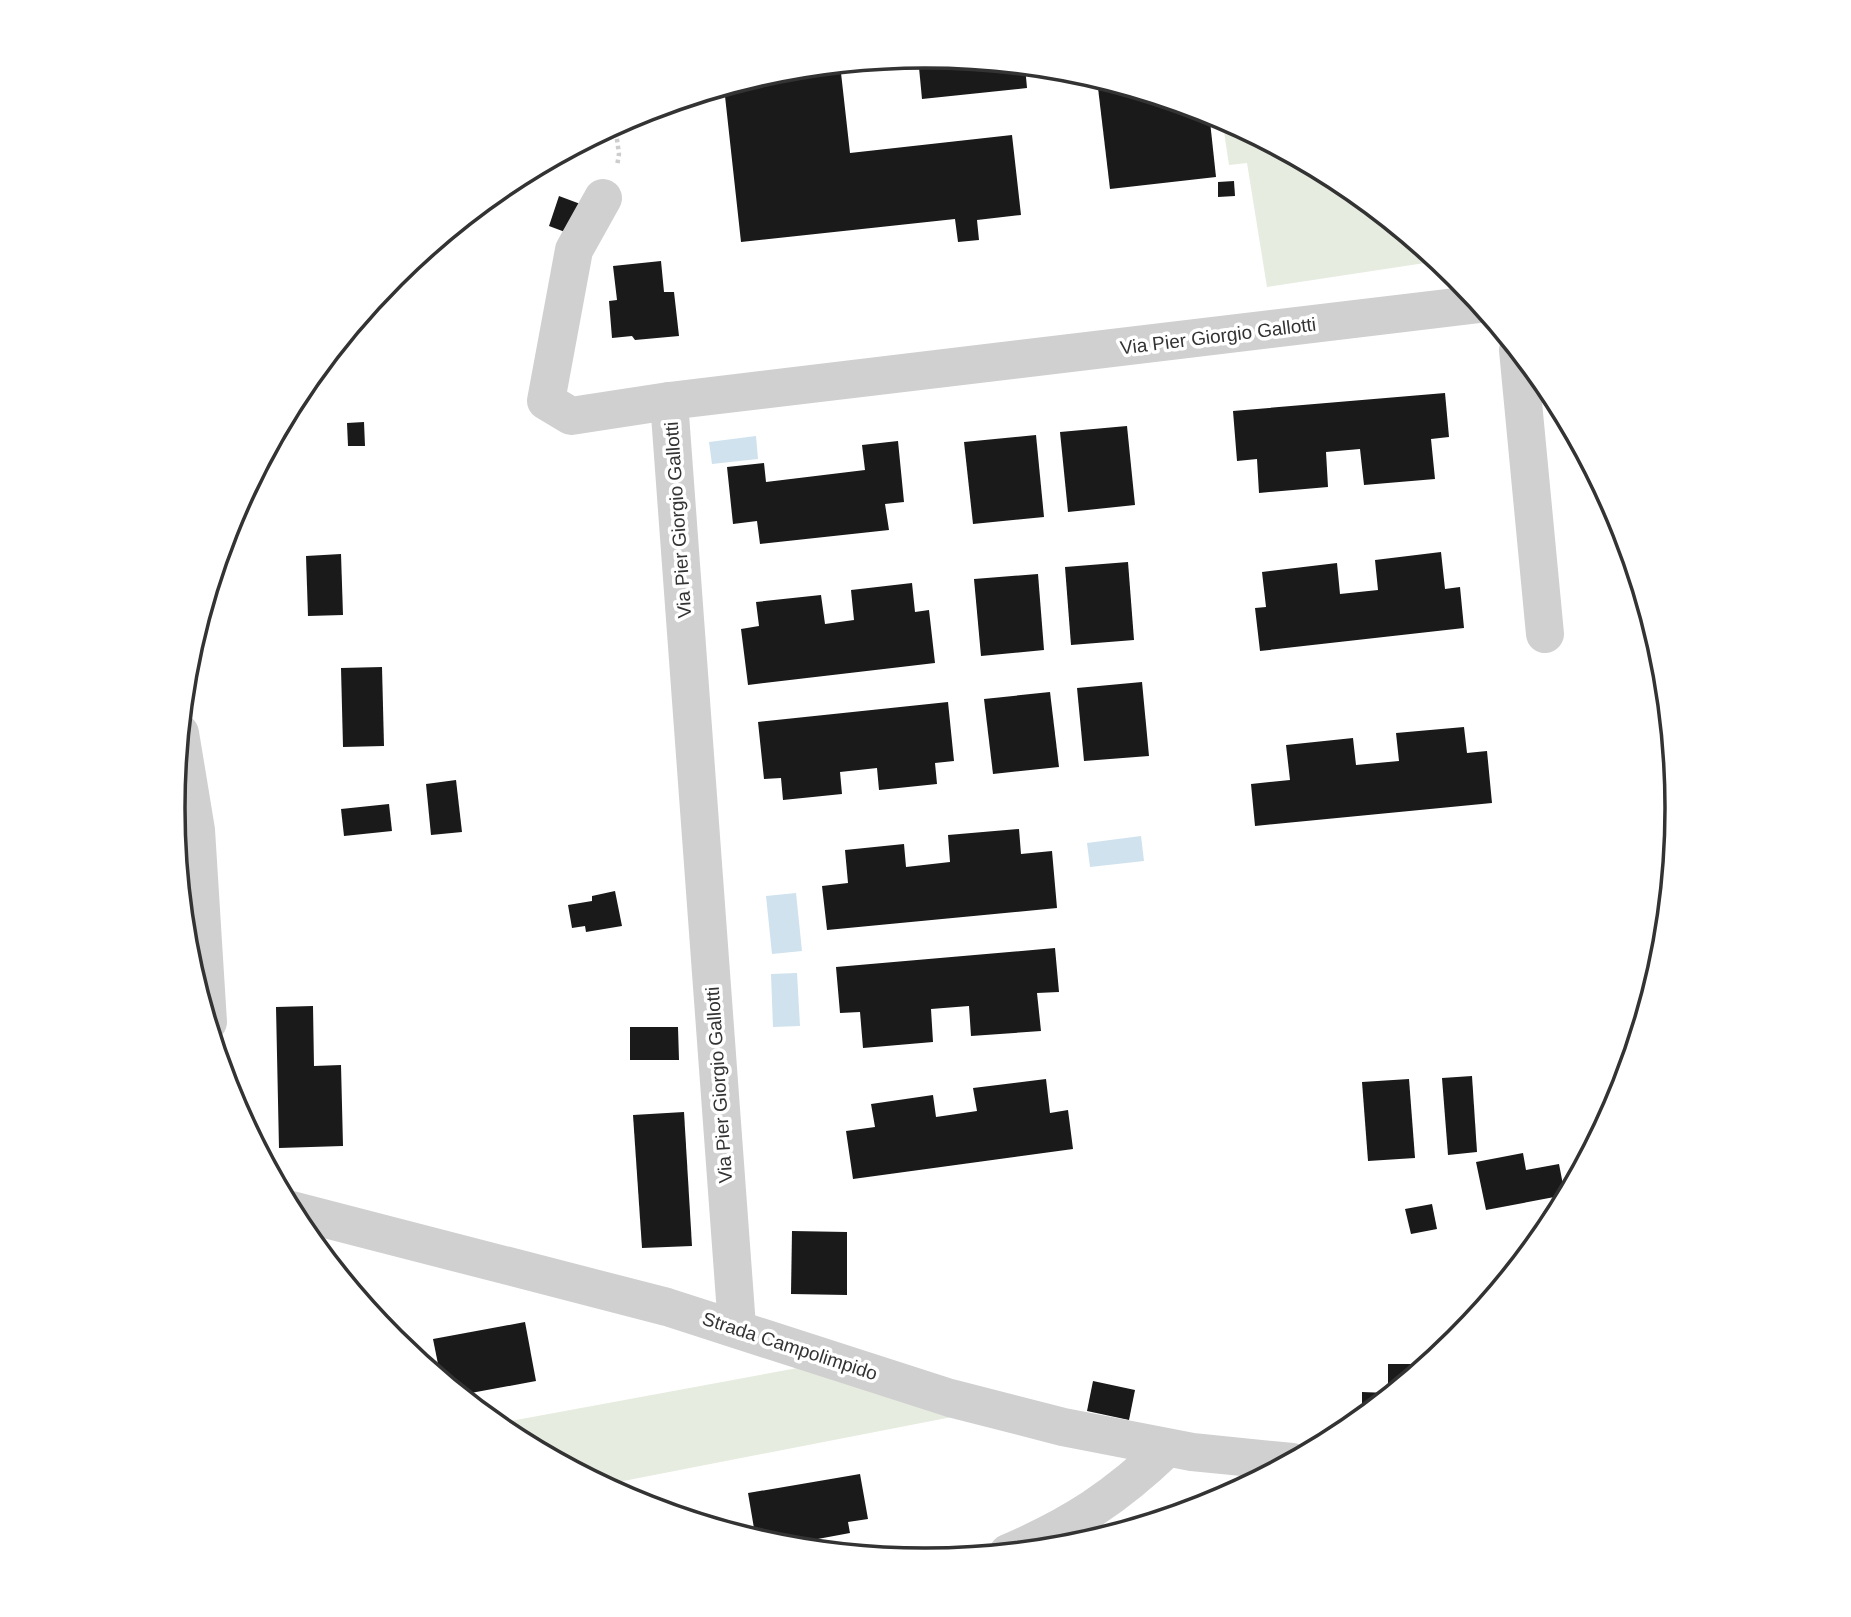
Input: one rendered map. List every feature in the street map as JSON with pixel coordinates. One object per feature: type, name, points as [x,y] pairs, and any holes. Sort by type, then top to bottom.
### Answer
[{"type":"street","points":[[603,198],[574,250],[545,401],[571,416],[669,401]]},
{"type":"street","name":"Via Pier Giorgio Gallotti","points":[[737,1327],[669,401],[1468,305]]},
{"type":"street","points":[[1520,367],[1545,634]]},
{"type":"street","points":[[186,772],[196,830],[205,981]]},
{"type":"street","name":"Strada Campolimpido","points":[[306,1214],[737,1327],[950,1398],[1086,1432],[1167,1448],[1276,1460]]},
{"type":"street","points":[[1034,1540],[1094,1511],[1134,1480],[1167,1448]]},
{"type":"shaded area","points":[[1224,132],[1296,167],[1337,193],[1376,221],[1426,263],[1267,287],[1247,163],[1229,165]]},
{"type":"shaded area","points":[[814,1365],[957,1416],[620,1482],[555,1450],[510,1421]]},
{"type":"water","points":[[756,436],[758,459],[712,464],[709,442]]},
{"type":"water","points":[[1141,836],[1144,861],[1090,867],[1087,843]]},
{"type":"water","points":[[796,893],[802,951],[772,954],[766,896]]},
{"type":"water","points":[[797,973],[800,1026],[773,1027],[771,974]]},
{"type":"building","points":[[919,68],[1026,76],[1027,88],[922,99]]},
{"type":"building","points":[[841,74],[850,153],[1012,135],[1021,215],[977,220],[979,240],[958,242],[955,219],[741,242],[725,96],[781,82]]},
{"type":"building","points":[[1098,89],[1210,126],[1216,177],[1110,189]]},
{"type":"building","points":[[1234,181],[1235,196],[1218,197],[1218,182]]},
{"type":"building","points":[[559,196],[583,205],[573,235],[549,226]]},
{"type":"building","points":[[661,261],[664,292],[674,292],[679,336],[635,340],[632,336],[612,338],[609,301],[617,300],[613,266]]},
{"type":"building","points":[[1445,393],[1449,437],[1431,439],[1435,479],[1364,485],[1360,449],[1326,452],[1328,487],[1259,493],[1257,459],[1237,461],[1233,411]]},
{"type":"building","points":[[364,422],[365,446],[348,446],[347,423]]},
{"type":"building","points":[[1127,426],[1135,505],[1068,512],[1060,432]]},
{"type":"building","points":[[1036,435],[1044,517],[973,524],[964,442]]},
{"type":"building","points":[[898,441],[904,502],[885,504],[889,530],[760,544],[757,521],[733,524],[727,467],[764,463],[766,482],[865,470],[862,445]]},
{"type":"building","points":[[1441,552],[1445,589],[1460,587],[1464,628],[1260,651],[1255,608],[1266,607],[1262,572],[1337,563],[1340,594],[1378,590],[1375,560]]},
{"type":"building","points":[[341,554],[343,615],[308,616],[306,556]]},
{"type":"building","points":[[1128,562],[1134,640],[1071,645],[1065,567]]},
{"type":"building","points":[[1038,574],[1044,650],[981,656],[974,579]]},
{"type":"building","points":[[912,583],[915,612],[929,610],[935,663],[748,685],[741,629],[759,626],[756,602],[821,595],[825,624],[854,620],[851,590]]},
{"type":"building","points":[[382,667],[384,746],[343,747],[341,668]]},
{"type":"building","points":[[1142,682],[1149,756],[1084,761],[1077,688]]},
{"type":"building","points":[[1050,692],[1059,767],[993,774],[984,699]]},
{"type":"building","points":[[948,702],[954,761],[935,763],[937,784],[879,790],[877,768],[840,772],[842,794],[783,800],[781,778],[764,779],[758,722]]},
{"type":"building","points":[[1464,727],[1467,753],[1487,751],[1492,803],[1255,826],[1251,784],[1290,780],[1286,745],[1353,738],[1356,765],[1399,761],[1396,733]]},
{"type":"building","points":[[456,780],[462,832],[431,835],[426,784]]},
{"type":"building","points":[[389,804],[392,831],[344,836],[341,809]]},
{"type":"building","points":[[1019,829],[1021,854],[1052,851],[1057,908],[827,930],[822,886],[848,883],[845,850],[904,844],[906,867],[950,862],[948,835]]},
{"type":"building","points":[[615,891],[622,926],[586,932],[585,926],[572,928],[568,905],[592,901],[592,896]]},
{"type":"building","points":[[1055,948],[1059,992],[1037,993],[1041,1031],[971,1036],[969,1006],[931,1009],[933,1042],[863,1048],[860,1012],[840,1013],[836,967]]},
{"type":"building","points":[[313,1006],[314,1066],[341,1065],[343,1146],[279,1148],[276,1007]]},
{"type":"building","points":[[630,1027],[678,1027],[679,1060],[630,1060]]},
{"type":"building","points":[[1472,1076],[1477,1152],[1448,1155],[1442,1078]]},
{"type":"building","points":[[1046,1079],[1050,1113],[1068,1110],[1073,1149],[853,1179],[846,1131],[875,1127],[871,1104],[933,1095],[936,1117],[977,1111],[973,1088]]},
{"type":"building","points":[[1409,1079],[1415,1158],[1368,1161],[1362,1082]]},
{"type":"building","points":[[684,1112],[692,1246],[642,1248],[633,1115]]},
{"type":"building","points":[[1523,1153],[1526,1170],[1559,1164],[1563,1185],[1556,1197],[1486,1210],[1476,1162]]},
{"type":"building","points":[[1432,1204],[1437,1229],[1411,1234],[1405,1209]]},
{"type":"building","points":[[792,1231],[847,1232],[847,1295],[791,1294]]},
{"type":"building","points":[[525,1322],[536,1381],[471,1393],[438,1366],[433,1339]]},
{"type":"building","points":[[1388,1364],[1415,1364],[1414,1365],[1388,1386]]},
{"type":"building","points":[[1093,1381],[1135,1390],[1129,1420],[1087,1411]]},
{"type":"building","points":[[1362,1392],[1380,1393],[1362,1406]]},
{"type":"building","points":[[860,1474],[868,1519],[848,1522],[850,1533],[814,1540],[781,1535],[754,1529],[748,1493]]}]
